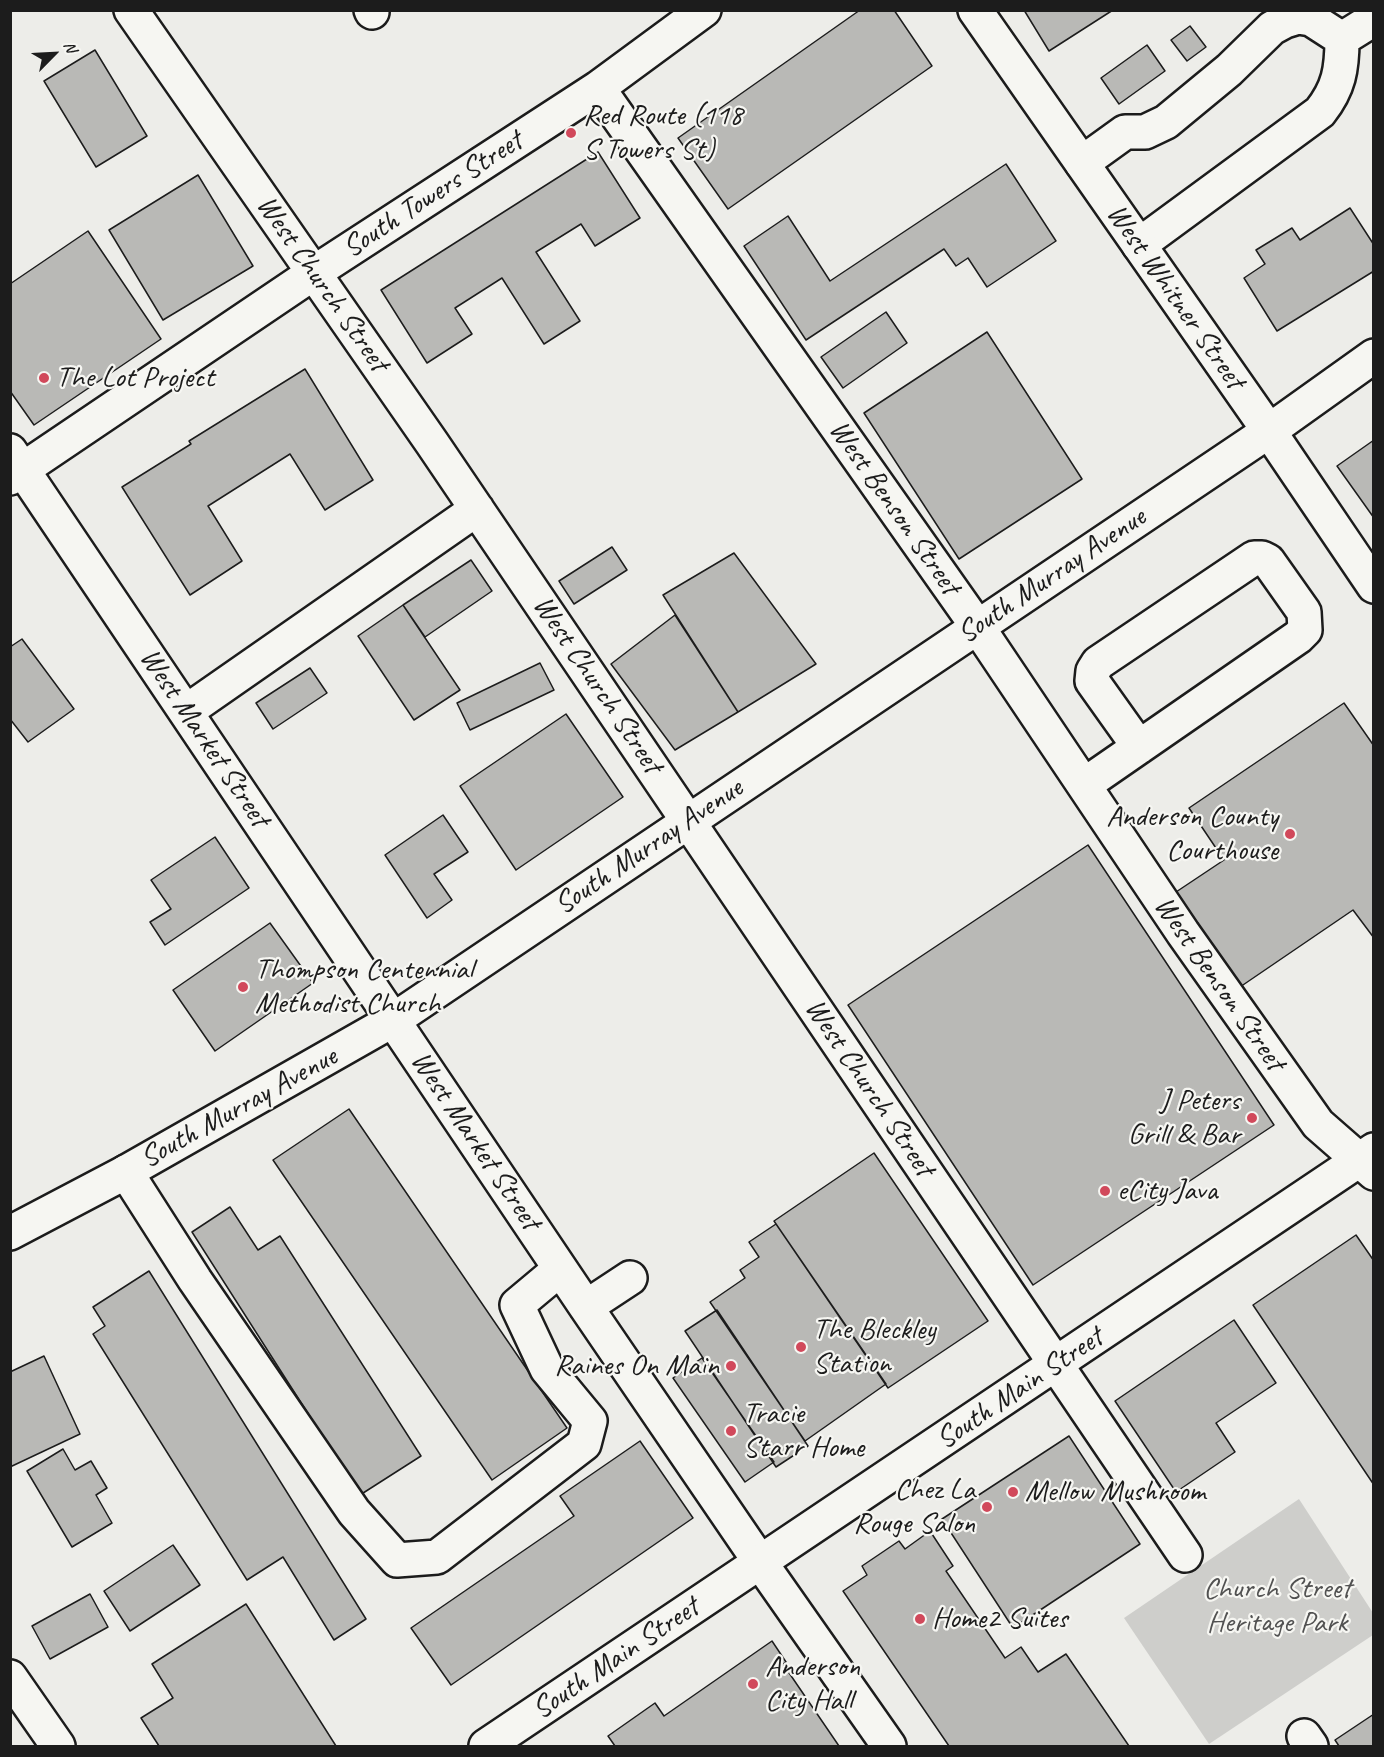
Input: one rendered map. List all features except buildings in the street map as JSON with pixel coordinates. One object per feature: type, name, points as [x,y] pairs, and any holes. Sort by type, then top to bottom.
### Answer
[{"type":"street","name":"West Church Street","points":[[131,10],[315,272],[477,509],[1185,1555]]},
{"type":"street","name":"South Towers Street","points":[[15,466],[598,87],[704,10]]},
{"type":"street","name":"West Whitner Street","points":[[975,10],[1269,431],[1374,586]]},
{"type":"street","points":[[1082,163],[1125,132],[1145,132],[1166,122],[1229,70],[1272,28],[1284,21],[1298,17],[1311,19],[1342,39]]},
{"type":"street","points":[[1342,39],[1374,19]]},
{"type":"street","points":[[1139,245],[1320,112],[1333,96],[1341,77],[1342,39]]},
{"type":"street","name":"West Benson Street","points":[[598,87],[977,626],[1183,933],[1318,1124],[1369,1161]]},
{"type":"street","name":"South Murray Avenue","points":[[10,1233],[126,1172],[395,1020],[688,820],[1269,431],[1374,356]]},
{"type":"street","name":"West Market Street","points":[[15,466],[187,711],[560,1269],[889,1746]]},
{"type":"street","points":[[187,711],[477,509]]},
{"type":"street","points":[[1083,785],[1138,747],[1305,630],[1304,612],[1268,561],[1254,558],[1098,663],[1093,671],[1092,681],[1138,747]]},
{"type":"street","name":"South Main Street","points":[[486,1746],[1055,1365],[1369,1161]]},
{"type":"street","points":[[126,1172],[195,1280],[354,1512],[397,1560],[437,1557],[584,1444],[590,1421],[547,1369],[517,1305],[560,1269]]},
{"type":"street","points":[[586,1307],[630,1278]]},
{"type":"street","points":[[10,1677],[58,1746]]},
{"type":"green space","name":"Church Street Heritage Park","points":[[1299,1499],[1373,1613],[1373,1635],[1209,1744],[1124,1618]]},
{"type":"place","name":"Red Route (118 S Towers St)","points":[[571,133]]},
{"type":"place","name":"The Lot Project","points":[[44,378]]},
{"type":"place","name":"Anderson County Courthouse","points":[[1290,834]]},
{"type":"place","name":"Thompson Centennial Methodist Church","points":[[243,987]]},
{"type":"place","name":"J Peters Grill & Bar","points":[[1252,1118]]},
{"type":"place","name":"eCity Java","points":[[1105,1191]]},
{"type":"place","name":"The Bleckley Station","points":[[801,1347]]},
{"type":"place","name":"Raines On Main","points":[[731,1366]]},
{"type":"place","name":"Tracie Starr Home","points":[[731,1431]]},
{"type":"place","name":"Mellow Mushroom","points":[[1013,1492]]},
{"type":"place","name":"Chez La Rouge Salon","points":[[987,1507]]},
{"type":"place","name":"Home2 Suites","points":[[920,1619]]},
{"type":"place","name":"Anderson City Hall","points":[[753,1684]]}]
